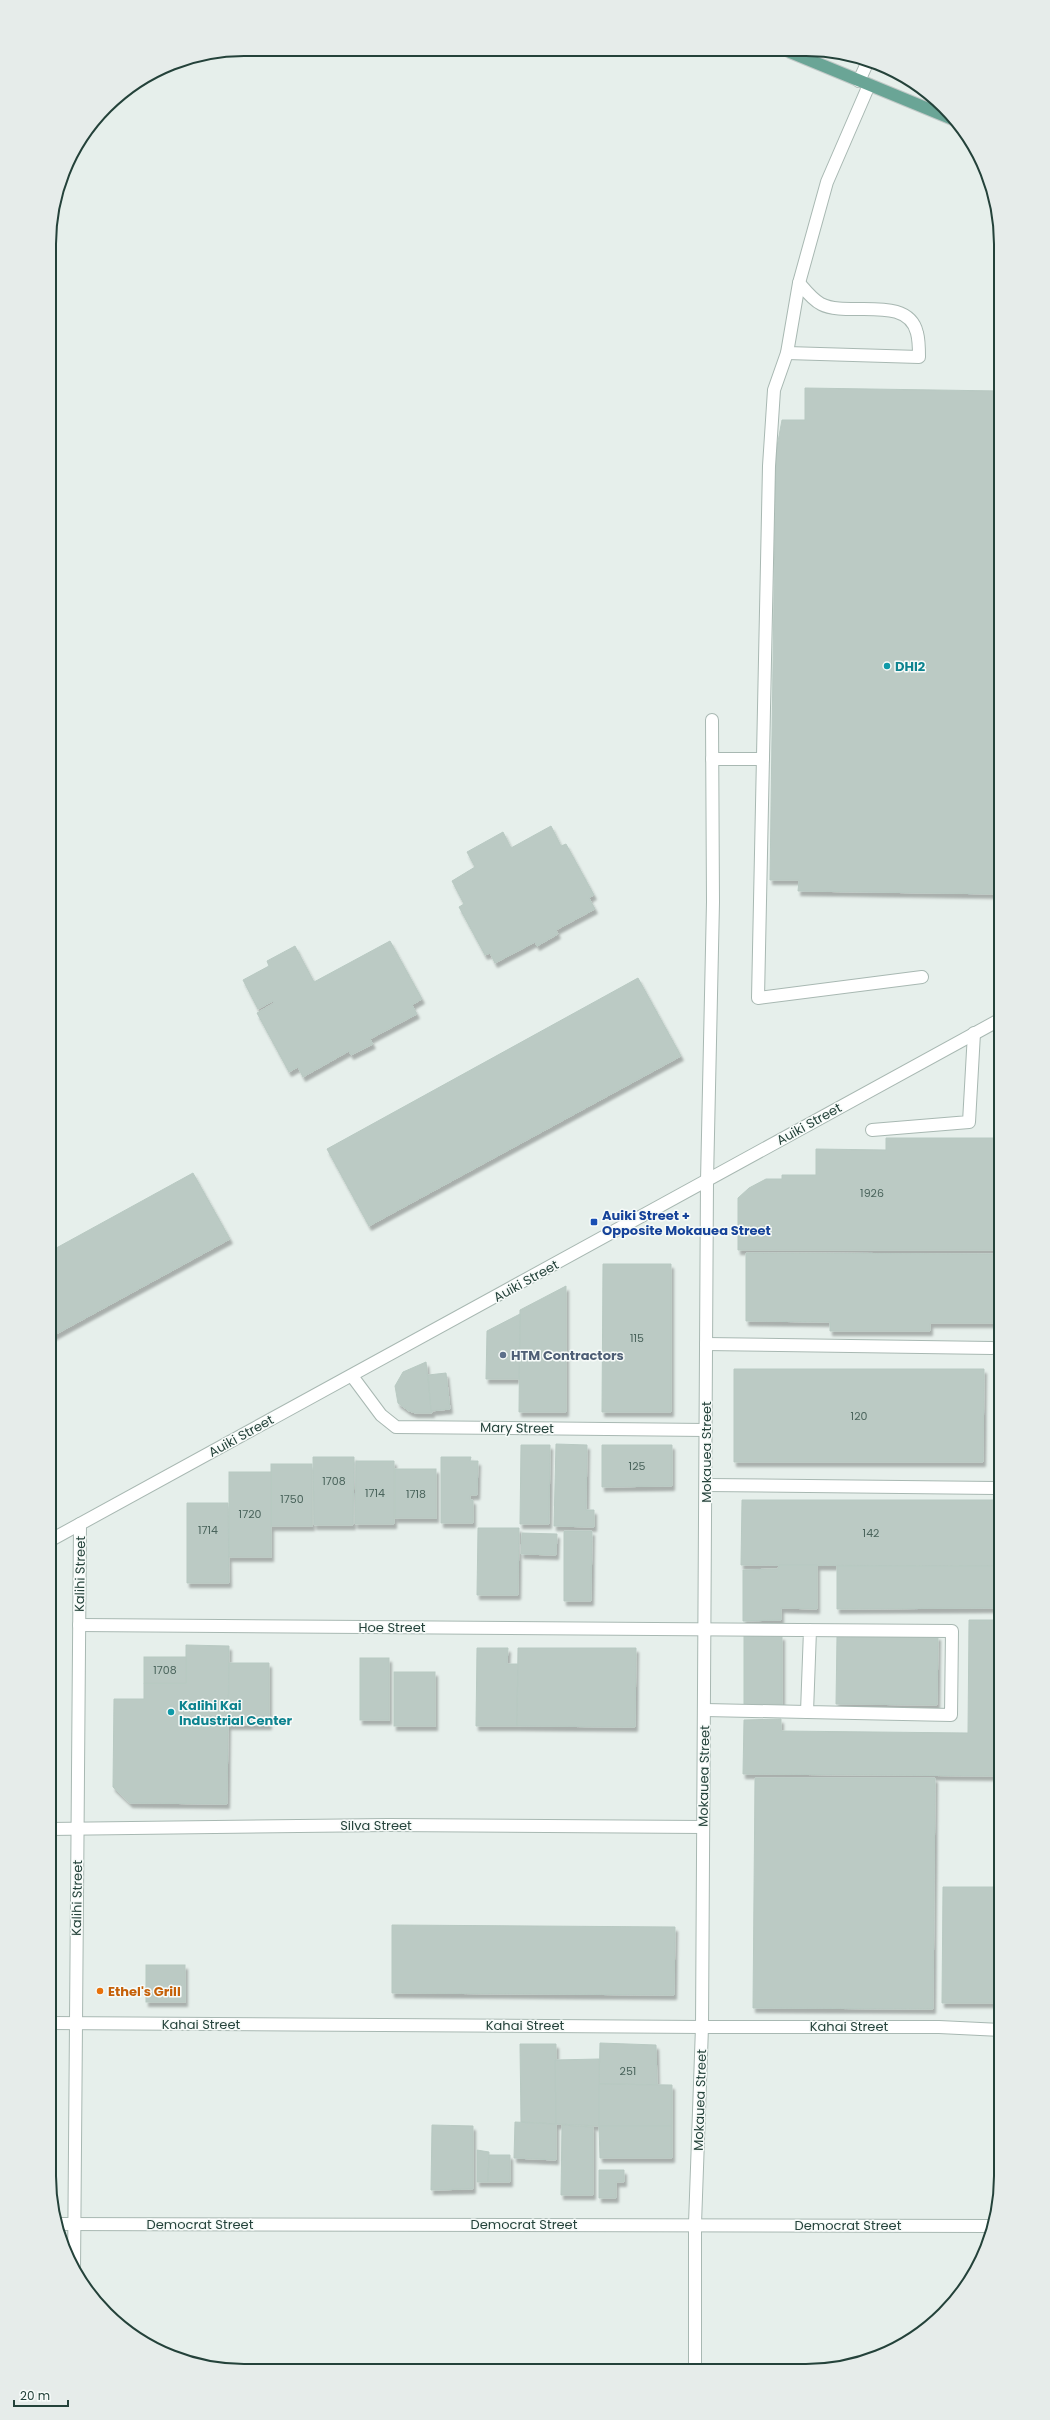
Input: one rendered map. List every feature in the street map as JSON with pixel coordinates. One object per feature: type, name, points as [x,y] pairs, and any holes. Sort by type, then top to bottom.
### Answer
[{"type":"main road","points":[[800,56],[942,115]]},
{"type":"street","points":[[867,66],[864,83],[827,182],[799,283],[787,353],[774,390],[768,466],[758,998],[922,977]]},
{"type":"street","points":[[787,353],[919,357],[917,332],[908,317],[889,309],[836,309],[820,304],[799,283]]},
{"type":"street","name":"Mokauea Street","points":[[694,2364],[695,2224],[702,2027],[707,1181],[713,902],[712,720]]},
{"type":"street","points":[[712,759],[763,759]]},
{"type":"street","name":"Auiki Street","points":[[56,1537],[994,1023]]},
{"type":"street","points":[[872,1130],[969,1122],[974,1033]]},
{"type":"street","points":[[706,1344],[992,1348]]},
{"type":"street","name":"Mary Street","points":[[352,1376],[380,1415],[396,1427],[706,1430]]},
{"type":"street","points":[[706,1485],[994,1488]]},
{"type":"street","name":"Kalihi Street","points":[[74,2257],[80,1524]]},
{"type":"street","name":"Hoe Street","points":[[79,1625],[952,1631],[952,1715],[807,1712]]},
{"type":"street","points":[[705,1710],[807,1712],[810,1630]]},
{"type":"street","name":"Silva Street","points":[[56,1829],[388,1825],[703,1827]]},
{"type":"street","name":"Kahai Street","points":[[56,2023],[938,2027],[994,2030]]},
{"type":"street","name":"Democrat Street","points":[[62,2224],[695,2224],[988,2226]]},
{"type":"building","name":"DHI2","points":[[805,388],[994,391],[994,894],[798,891],[799,880],[770,880],[776,452],[782,420],[805,420]]},
{"type":"building","points":[[551,826],[561,846],[566,844],[594,895],[589,898],[595,909],[556,930],[558,934],[537,946],[535,942],[495,963],[490,953],[485,955],[459,907],[464,904],[452,881],[475,867],[467,852],[503,832],[511,848]]},
{"type":"building","points":[[390,941],[422,999],[412,1005],[417,1014],[370,1039],[373,1044],[351,1055],[349,1051],[303,1077],[298,1067],[289,1072],[257,1013],[274,1003],[273,1001],[258,1009],[243,980],[269,966],[267,961],[295,946],[314,982]]},
{"type":"building","points":[[638,978],[681,1056],[369,1226],[327,1149]]},
{"type":"building","points":[[886,1138],[994,1138],[994,1250],[738,1250],[738,1198],[749,1188],[766,1179],[782,1179],[782,1175],[816,1175],[816,1149],[886,1150]]},
{"type":"building","points":[[193,1173],[230,1239],[56,1334],[56,1248]]},
{"type":"building","points":[[746,1253],[994,1254],[994,1323],[930,1323],[930,1331],[830,1331],[830,1322],[746,1321]]},
{"type":"building","points":[[603,1264],[671,1264],[671,1412],[602,1412]]},
{"type":"building","points":[[566,1286],[566,1412],[519,1412],[520,1310]]},
{"type":"building","name":"HTM Contractors","points":[[520,1314],[519,1379],[486,1379],[487,1331]]},
{"type":"building","points":[[426,1362],[432,1413],[415,1413],[409,1411],[398,1403],[395,1386],[403,1372]]},
{"type":"building","points":[[734,1369],[984,1369],[983,1462],[734,1462]]},
{"type":"building","points":[[446,1373],[450,1409],[431,1411],[428,1375]]},
{"type":"building","points":[[556,1444],[587,1445],[586,1510],[594,1510],[594,1527],[554,1526]]},
{"type":"building","points":[[521,1445],[550,1445],[549,1524],[520,1524]]},
{"type":"building","points":[[602,1445],[672,1445],[672,1486],[602,1487]]},
{"type":"building","points":[[313,1457],[354,1457],[353,1525],[314,1525]]},
{"type":"building","points":[[441,1457],[471,1457],[470,1461],[478,1461],[477,1495],[470,1495],[470,1500],[473,1500],[473,1523],[441,1523]]},
{"type":"building","points":[[356,1461],[394,1461],[394,1524],[355,1524]]},
{"type":"building","points":[[271,1464],[312,1464],[312,1526],[271,1526]]},
{"type":"building","points":[[395,1469],[436,1469],[436,1518],[395,1518]]},
{"type":"building","points":[[229,1472],[271,1472],[271,1557],[229,1557]]},
{"type":"building","points":[[742,1500],[994,1500],[994,1566],[741,1565]]},
{"type":"building","points":[[187,1503],[228,1503],[229,1583],[187,1583]]},
{"type":"building","points":[[478,1528],[519,1528],[518,1595],[477,1595]]},
{"type":"building","points":[[564,1531],[592,1531],[591,1601],[564,1601]]},
{"type":"building","points":[[522,1533],[557,1534],[556,1555],[521,1554]]},
{"type":"building","points":[[779,1565],[817,1565],[817,1609],[781,1608],[781,1620],[743,1621],[743,1570],[778,1569]]},
{"type":"building","points":[[837,1566],[994,1566],[994,1608],[837,1609]]},
{"type":"building","points":[[969,1620],[994,1620],[994,1776],[743,1774],[744,1720],[781,1719],[781,1731],[968,1733]]},
{"type":"building","points":[[744,1636],[782,1636],[782,1704],[744,1704]]},
{"type":"building","points":[[837,1636],[938,1636],[937,1705],[836,1704]]},
{"type":"building","name":"Kalihi Kai Industrial Center","points":[[186,1645],[229,1646],[227,1804],[130,1803],[113,1787],[114,1699],[144,1699],[144,1683],[186,1683]]},
{"type":"building","points":[[477,1648],[508,1648],[507,1664],[518,1664],[517,1726],[476,1726]]},
{"type":"building","points":[[518,1648],[636,1648],[635,1727],[517,1726]]},
{"type":"building","points":[[144,1657],[186,1657],[186,1683],[144,1683]]},
{"type":"building","points":[[360,1658],[389,1658],[389,1720],[360,1720]]},
{"type":"building","points":[[229,1663],[269,1663],[269,1725],[228,1725]]},
{"type":"building","points":[[394,1672],[435,1672],[435,1726],[394,1726]]},
{"type":"building","points":[[755,1778],[935,1778],[933,2009],[753,2008]]},
{"type":"building","points":[[943,1887],[994,1887],[994,2003],[942,2003]]},
{"type":"building","points":[[392,1925],[675,1927],[674,1995],[392,1993]]},
{"type":"building","points":[[146,1965],[185,1965],[185,2002],[146,2002]]},
{"type":"building","points":[[600,2043],[656,2045],[657,2085],[599,2084]]},
{"type":"building","points":[[520,2044],[556,2044],[556,2124],[521,2122]]},
{"type":"building","points":[[599,2059],[599,2126],[556,2124],[555,2060]]},
{"type":"building","points":[[599,2084],[672,2085],[672,2126],[599,2126]]},
{"type":"building","points":[[515,2122],[556,2124],[556,2160],[514,2158]]},
{"type":"building","points":[[432,2125],[473,2126],[473,2189],[431,2190]]},
{"type":"building","points":[[562,2125],[593,2127],[593,2195],[561,2195]]},
{"type":"building","points":[[599,2126],[672,2126],[672,2158],[600,2158]]},
{"type":"building","points":[[477,2150],[489,2152],[488,2182],[477,2182]]},
{"type":"building","points":[[489,2155],[510,2155],[510,2182],[488,2182]]},
{"type":"building","points":[[599,2170],[624,2170],[624,2182],[616,2182],[616,2198],[599,2198]]},
{"type":"place","name":"DHI2","points":[[887,666]]},
{"type":"place","name":"Auiki Street + Opposite Mokauea Street","points":[[594,1222]]},
{"type":"place","name":"HTM Contractors","points":[[503,1355]]},
{"type":"place","name":"Kalihi Kai Industrial Center","points":[[171,1712]]},
{"type":"place","name":"Ethel's Grill","points":[[100,1991]]}]
